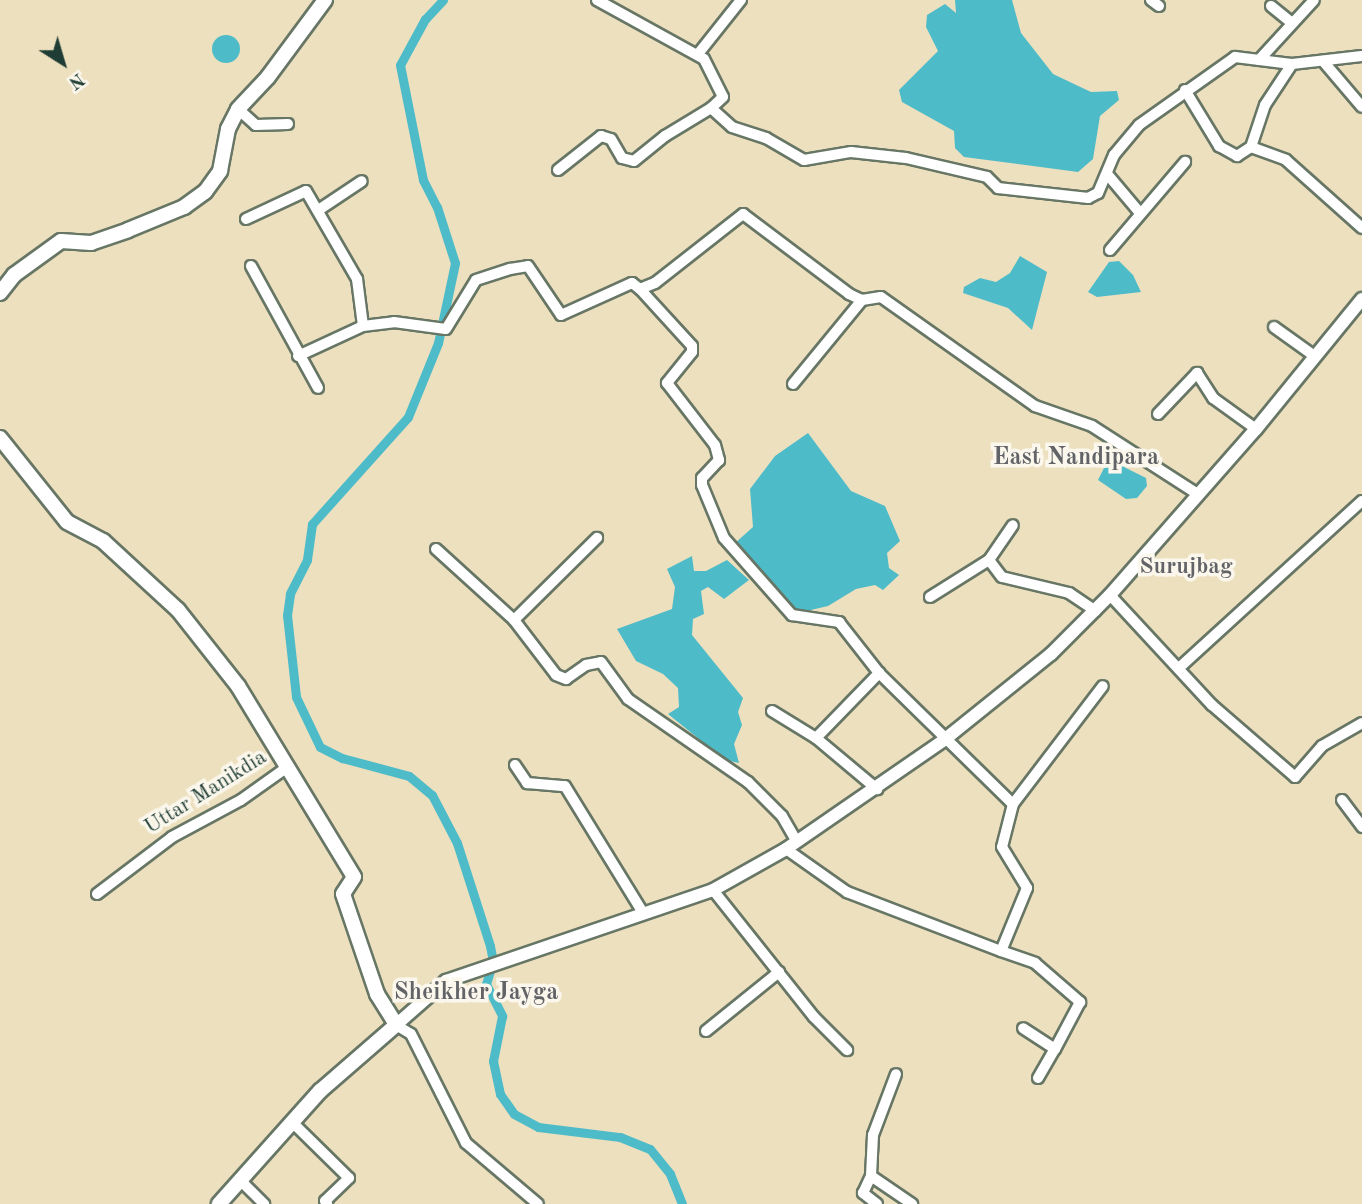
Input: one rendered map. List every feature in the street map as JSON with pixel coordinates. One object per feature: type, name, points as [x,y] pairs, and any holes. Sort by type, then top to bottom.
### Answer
[{"type":"main road","points":[[0,293],[14,275],[61,241],[91,243],[184,207],[205,192],[220,171],[228,129],[237,109],[326,0]]},
{"type":"main road","name":"Uttar Manikdia","points":[[0,438],[67,522],[103,541],[178,610],[238,686],[286,768]]},
{"type":"main road","points":[[219,1204],[342,1069],[396,1025],[377,993],[343,894],[352,872],[286,768]]},
{"type":"street","points":[[558,170],[601,136],[611,139],[622,158],[634,162],[665,135],[711,108],[723,97],[698,54],[597,0]]},
{"type":"street","points":[[698,54],[741,0]]},
{"type":"street","points":[[1259,60],[1314,0]]},
{"type":"street","points":[[1271,6],[1292,23]]},
{"type":"street","points":[[711,108],[732,127],[766,138],[804,160],[851,152],[906,158],[969,171],[987,177],[998,188],[1079,200],[1098,193],[1108,175],[1114,155],[1139,125],[1235,57],[1292,64],[1362,55]]},
{"type":"street","points":[[1323,61],[1343,90],[1362,107]]},
{"type":"street","points":[[1185,90],[1219,146],[1237,156],[1251,147],[1265,105],[1292,64]]},
{"type":"street","points":[[237,109],[256,125],[288,124]]},
{"type":"street","points":[[1251,147],[1286,160],[1362,228]]},
{"type":"street","points":[[1110,250],[1185,162]]},
{"type":"street","points":[[1108,175],[1140,213]]},
{"type":"street","points":[[320,209],[362,181]]},
{"type":"street","points":[[246,219],[306,191],[320,209],[357,279],[363,326]]},
{"type":"street","points":[[640,289],[743,214],[807,266],[862,300],[881,298],[1035,407],[1092,426],[1199,495]]},
{"type":"street","points":[[251,266],[298,356],[318,388]]},
{"type":"street","points":[[298,356],[363,326],[394,322],[446,329],[476,280],[510,268],[528,266],[561,315],[632,283],[692,346],[692,352],[667,383],[715,445],[719,460],[702,478],[702,485],[724,538],[792,615],[839,622],[879,673],[944,740],[1013,804]]},
{"type":"street","points":[[538,1204],[466,1143],[411,1034],[396,1025],[446,981],[713,890],[786,849],[877,789],[944,740],[1051,654],[1096,611],[1256,429],[1313,355],[1362,299]]},
{"type":"street","points":[[793,384],[862,300]]},
{"type":"street","points":[[1274,327],[1313,355]]},
{"type":"street","points":[[1158,414],[1197,373],[1213,398],[1256,429]]},
{"type":"street","points":[[1180,667],[1362,501]]},
{"type":"street","points":[[930,597],[989,560],[1013,526]]},
{"type":"street","points":[[514,620],[597,538]]},
{"type":"street","points":[[436,549],[514,620],[560,679],[601,662],[628,699],[748,782],[782,816],[796,840]]},
{"type":"street","points":[[989,560],[1002,577],[1069,593],[1096,611]]},
{"type":"street","points":[[1110,595],[1180,667],[1212,705],[1296,777],[1322,746],[1362,723]]},
{"type":"street","points":[[816,738],[879,673]]},
{"type":"street","points":[[1001,951],[1027,888],[1002,847],[1013,804],[1103,687]]},
{"type":"street","points":[[772,711],[816,738],[877,789]]},
{"type":"street","points":[[515,765],[527,783],[565,786],[643,913]]},
{"type":"street","name":"Uttar Manikdia","points":[[97,894],[172,837],[241,800],[286,768]]},
{"type":"street","points":[[1342,800],[1362,827]]},
{"type":"street","points":[[786,849],[847,892],[1035,963],[1080,1002],[1038,1079]]},
{"type":"street","points":[[713,890],[814,1017],[848,1050]]},
{"type":"street","points":[[706,1031],[779,972]]},
{"type":"street","points":[[1023,1028],[1055,1049]]},
{"type":"street","points":[[877,1204],[863,1193],[870,1177],[873,1135],[896,1074]]},
{"type":"street","points":[[294,1124],[349,1178],[325,1201],[327,1204]]},
{"type":"street","points":[[870,1177],[912,1204]]},
{"type":"street","points":[[241,1181],[264,1204]]},
{"type":"water","points":[[955,0],[1012,0],[1021,33],[1053,74],[1091,92],[1117,91],[1119,100],[1100,116],[1093,159],[1078,172],[964,157],[955,148],[954,131],[902,102],[899,90],[938,51],[926,27],[927,15],[945,4],[956,13]]},
{"type":"water","points":[[226,35],[236,39],[240,49],[236,59],[226,63],[216,59],[212,49],[216,39]]},
{"type":"water","points":[[1020,256],[1047,272],[1032,330],[1008,308],[963,293],[964,287],[980,278],[996,282],[1010,273]]},
{"type":"water","points":[[1119,261],[1133,275],[1141,292],[1097,297],[1088,292],[1109,262]]},
{"type":"water","points":[[808,433],[851,491],[885,506],[900,541],[887,553],[889,568],[899,575],[883,590],[875,585],[856,589],[828,606],[794,614],[734,544],[753,527],[750,489],[775,456]]},
{"type":"water","points":[[1116,463],[1146,478],[1147,486],[1137,498],[1126,499],[1098,480],[1104,468]]},
{"type":"water","points":[[692,556],[694,571],[706,571],[727,560],[749,580],[724,599],[708,587],[701,591],[704,614],[693,619],[692,635],[743,698],[738,712],[742,725],[734,744],[739,763],[725,760],[668,714],[679,707],[678,688],[663,674],[636,661],[617,629],[672,609],[675,587],[667,569]]},
{"type":"waterway","points":[[443,0],[425,19],[400,65],[423,180],[437,207],[455,263],[438,343],[408,417],[312,524],[307,560],[290,594],[287,615],[296,697],[320,747],[342,758],[409,776],[432,795],[457,843],[490,946],[493,961],[486,984],[502,1016],[493,1061],[500,1094],[514,1114],[538,1127],[620,1137],[650,1149],[670,1174],[682,1204]]},
{"type":"district","name":"East Nandipara","points":[[1076,459]]},
{"type":"district","name":"Surujbag","points":[[1186,567]]},
{"type":"district","name":"Sheikher Jayga","points":[[476,994]]}]
